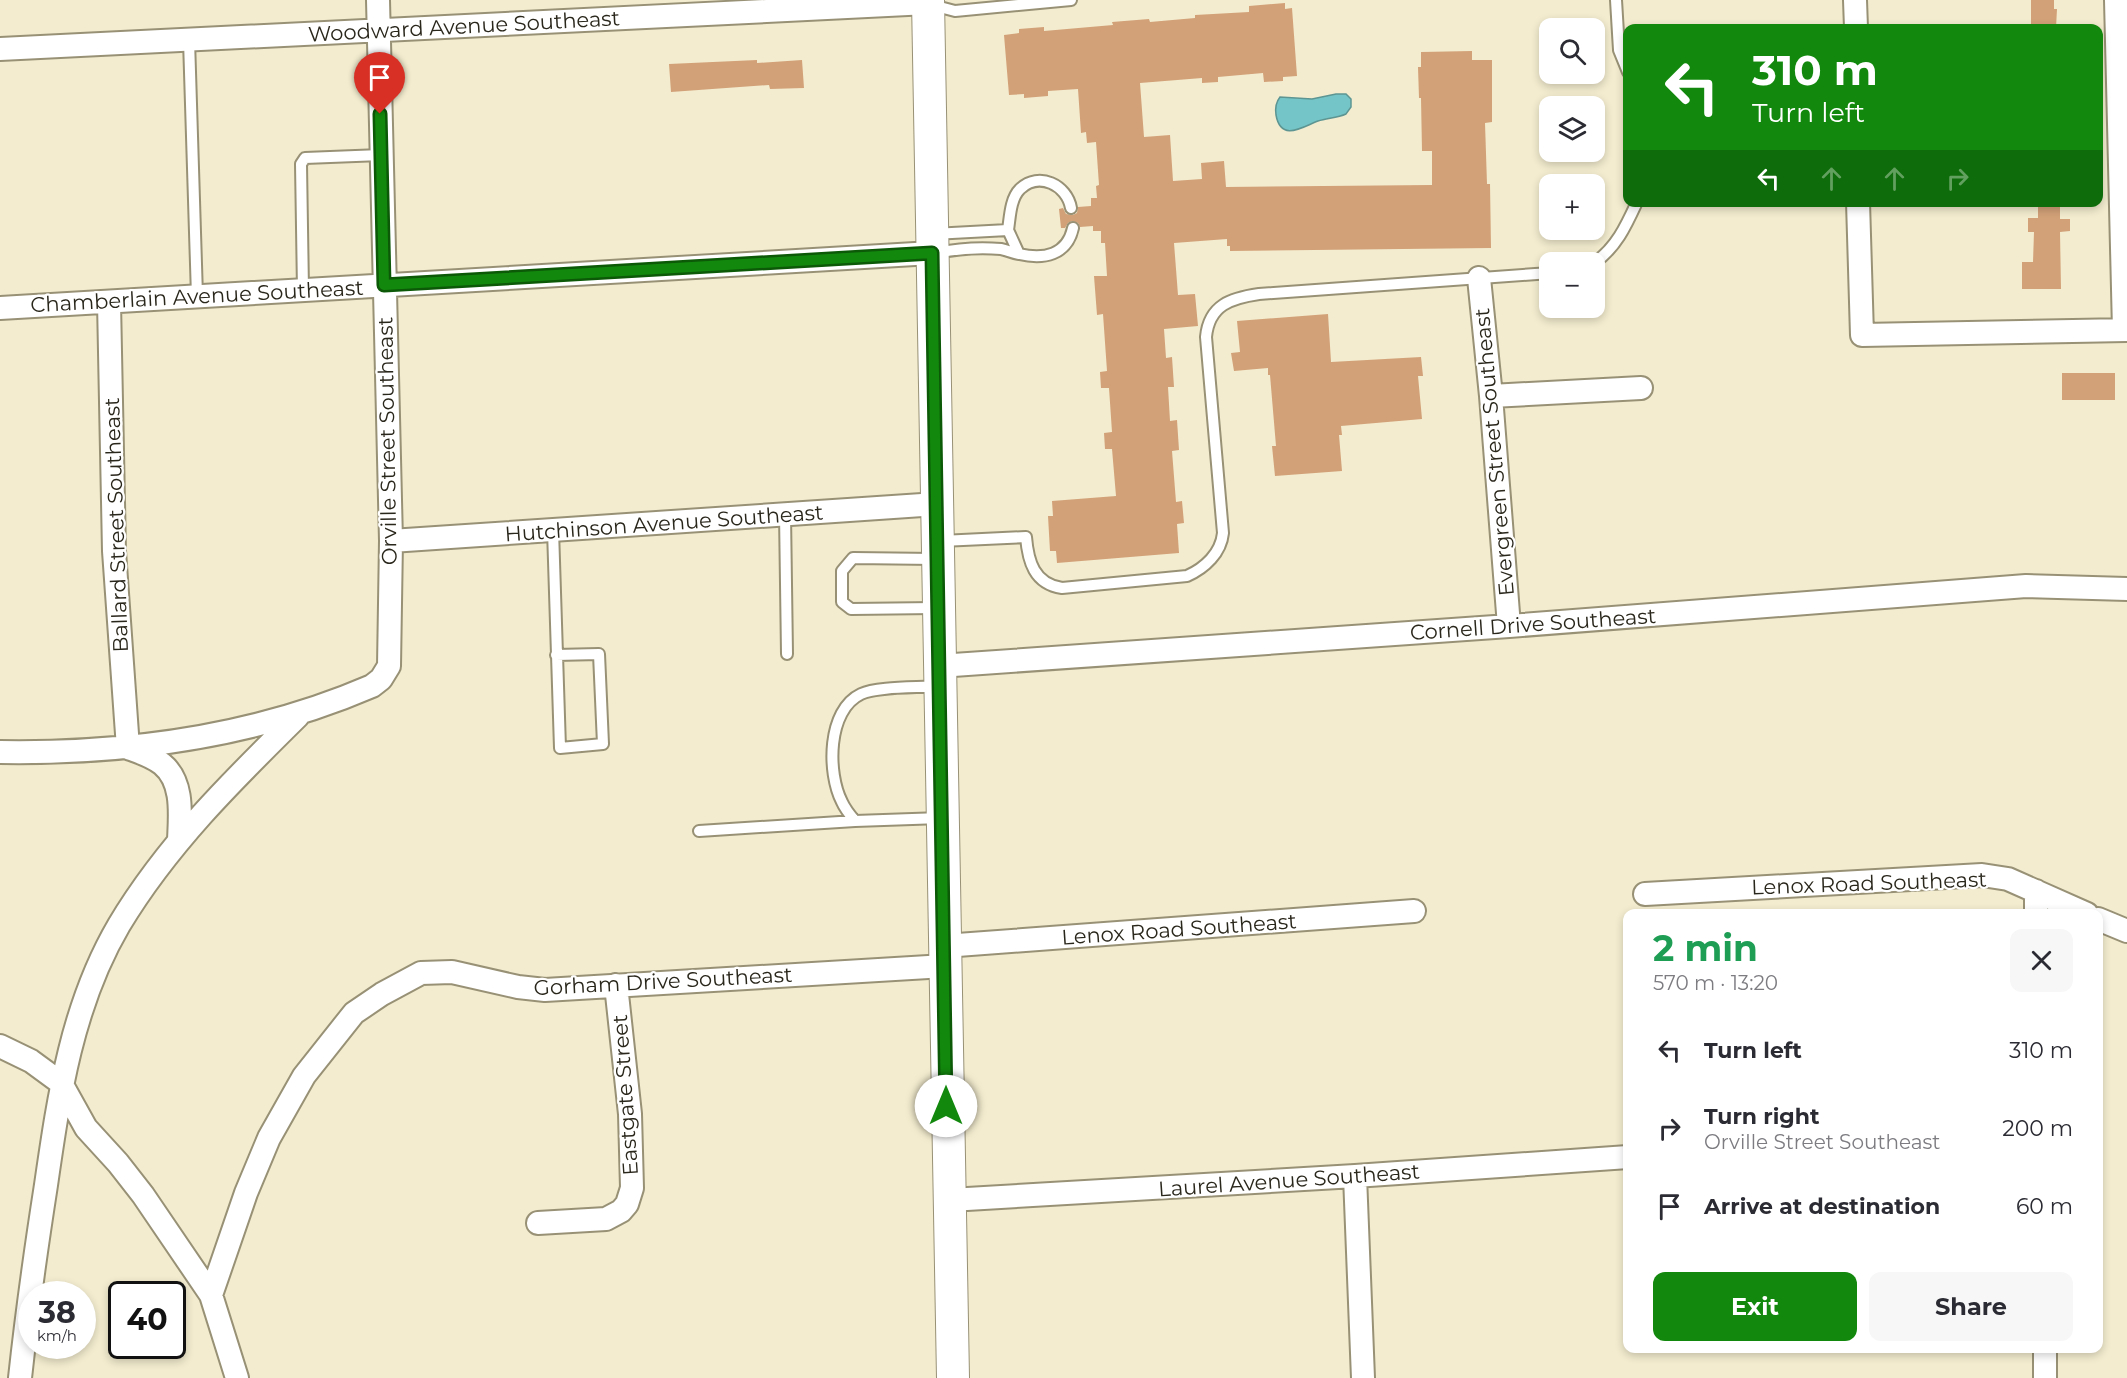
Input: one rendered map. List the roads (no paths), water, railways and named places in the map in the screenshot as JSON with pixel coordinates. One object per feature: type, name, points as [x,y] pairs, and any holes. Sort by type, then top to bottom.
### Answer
[{"type":"street","name":"Orville Street Southeast","points":[[299,715],[372,686],[381,679],[389,666],[391,541],[378,0]]},
{"type":"street","points":[[1855,0],[1856,24]]},
{"type":"street","points":[[1858,207],[1862,335],[2125,330],[2116,0]]},
{"type":"street","name":"Woodward Avenue Southeast","points":[[0,49],[928,2]]},
{"type":"street","points":[[928,2],[953,1378]]},
{"type":"street","name":"Chamberlain Avenue Southeast","points":[[0,308],[384,285],[932,243]]},
{"type":"street","name":"Evergreen Street Southeast","points":[[1479,278],[1491,396],[1509,626]]},
{"type":"street","name":"Ballard Street Southeast","points":[[109,302],[114,551],[128,748]]},
{"type":"street","points":[[1491,396],[1641,388]]},
{"type":"street","name":"Hutchinson Avenue Southeast","points":[[391,541],[937,504]]},
{"type":"street","name":"Cornell Drive Southeast","points":[[939,676],[1509,626],[2026,586],[2127,589]]},
{"type":"street","points":[[0,752],[49,753],[128,748],[252,727],[299,715]]},
{"type":"street","points":[[20,1378],[30,1285],[61,1083],[86,996],[120,925],[179,840],[233,780],[299,715]]},
{"type":"street","points":[[128,748],[152,758],[169,771],[181,813],[179,840]]},
{"type":"street","name":"Lenox Road Southeast","points":[[1645,894],[1983,875],[2008,879],[2036,902],[2066,909]]},
{"type":"street","name":"Lenox Road Southeast","points":[[945,956],[1414,912]]},
{"type":"street","points":[[2103,921],[2127,931]]},
{"type":"street","name":"Gorham Drive Southeast","points":[[211,1295],[246,1193],[269,1138],[304,1076],[354,1013],[382,994],[421,973],[452,972],[518,987],[545,990],[616,986],[945,956]]},
{"type":"street","name":"Eastgate Street","points":[[538,1223],[606,1219],[621,1211],[627,1204],[632,1188],[630,1114],[616,986]]},
{"type":"street","points":[[0,1046],[31,1061],[61,1083],[86,1128],[143,1196],[211,1295],[237,1378]]},
{"type":"street","name":"Laurel Avenue Southeast","points":[[950,1200],[1623,1157]]},
{"type":"street","points":[[1355,1176],[1363,1378]]},
{"type":"street","points":[[2045,1353],[2045,1378]]},
{"type":"lane","points":[[928,2],[939,8],[955,11],[1071,0]]},
{"type":"lane","points":[[1617,0],[1619,50],[1623,60]]},
{"type":"lane","points":[[189,40],[197,296]]},
{"type":"lane","points":[[303,290],[301,164],[305,158],[381,155]]},
{"type":"lane","points":[[1020,254],[1008,230],[1016,195],[1020,189],[1032,183],[1045,182],[1057,185],[1066,194],[1071,208]]},
{"type":"lane","points":[[1605,254],[1620,237],[1635,207]]},
{"type":"lane","points":[[932,243],[960,250],[999,249],[1020,254],[1044,255],[1059,251],[1069,241],[1073,228]]},
{"type":"lane","points":[[932,243],[1008,230]]},
{"type":"lane","points":[[939,608],[851,609],[842,602],[842,571],[854,558],[938,550],[1026,537],[1028,556],[1034,571],[1045,583],[1062,588],[1171,579],[1195,573],[1214,555],[1224,533],[1206,337],[1209,324],[1218,309],[1230,300],[1258,294],[1539,274]]},
{"type":"lane","points":[[785,514],[787,654]]},
{"type":"lane","points":[[553,530],[556,655],[560,748],[603,744],[599,654],[556,655]]},
{"type":"lane","points":[[855,822],[842,803],[834,782],[834,731],[842,712],[851,700],[863,693],[939,676]]},
{"type":"lane","points":[[699,831],[942,818]]},
{"type":"water","points":[[1346,94],[1351,99],[1351,107],[1346,114],[1288,131],[1279,124],[1276,110],[1280,97],[1312,99]]}]
